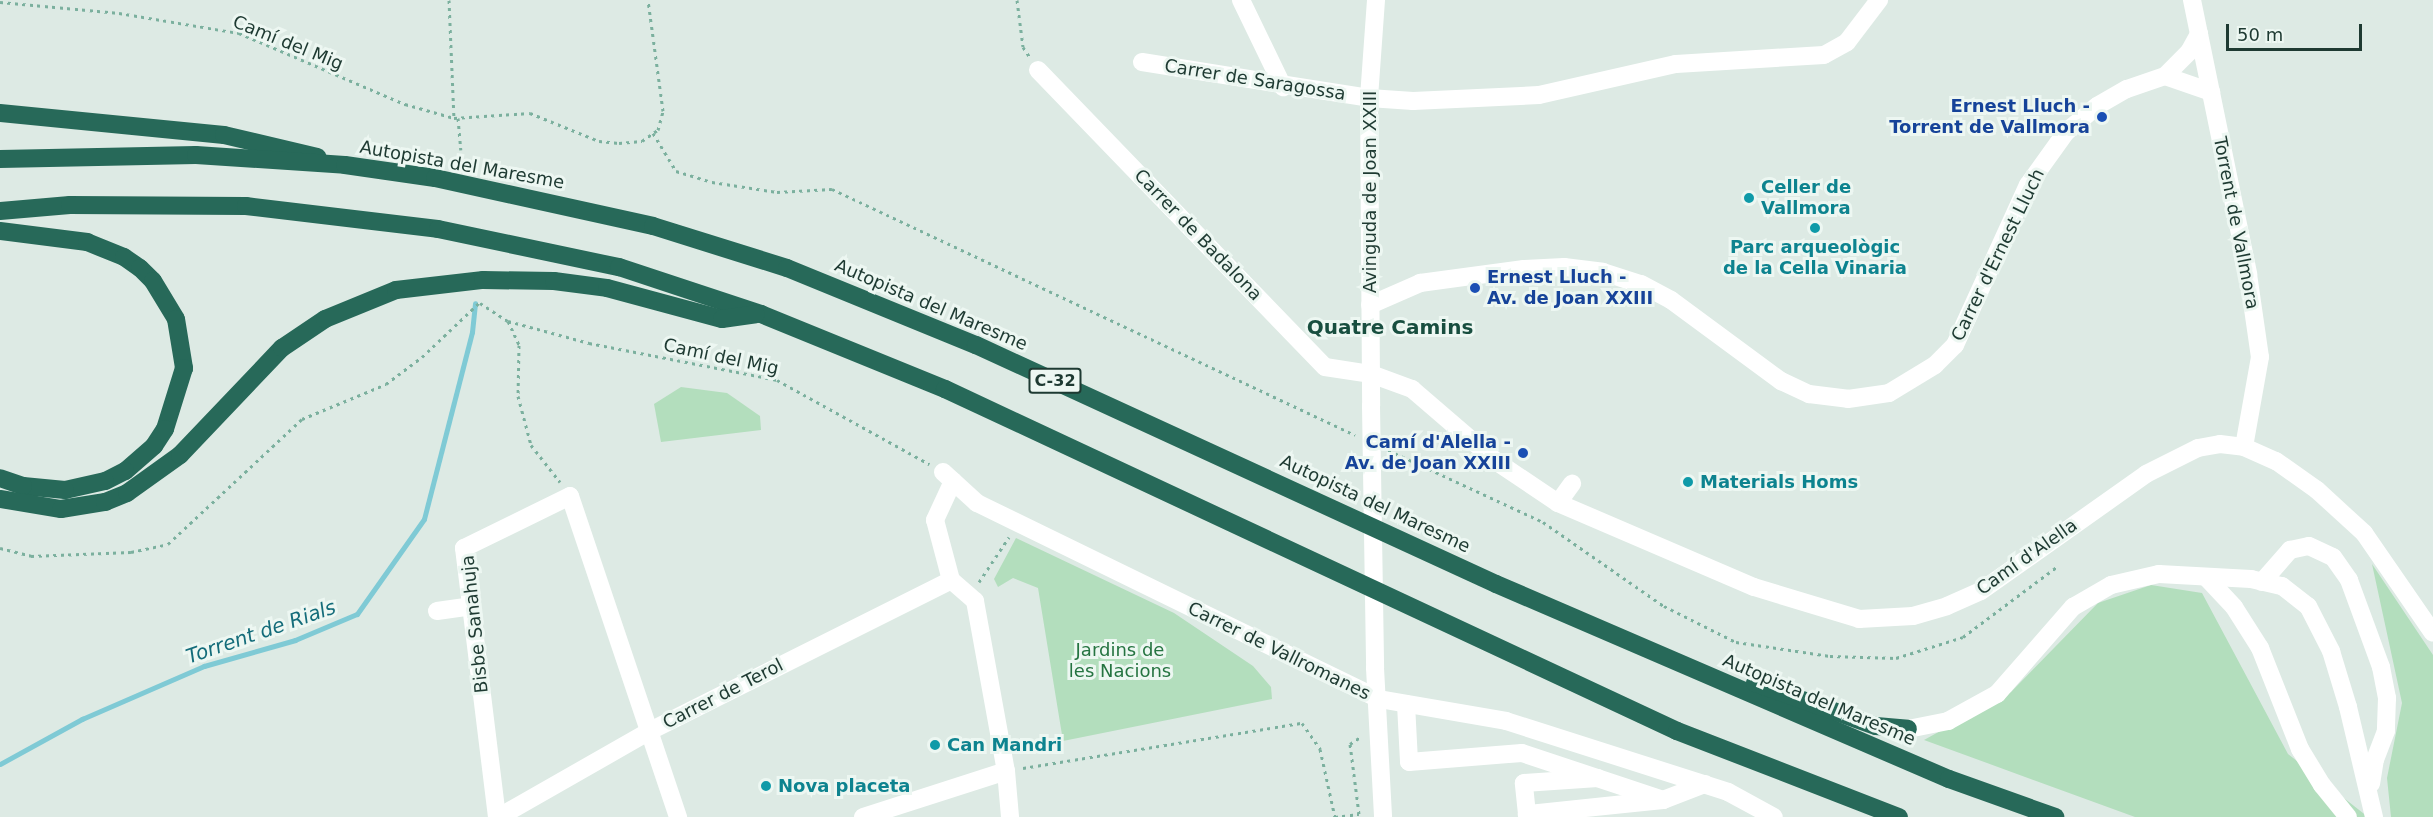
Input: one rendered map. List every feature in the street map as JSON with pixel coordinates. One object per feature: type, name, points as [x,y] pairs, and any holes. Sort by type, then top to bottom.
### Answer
[{"type":"highway","points":[[0,113],[224,135],[285,147],[345,165]]},
{"type":"highway","name":"Autopista del Maresme","points":[[0,159],[196,155],[345,165],[435,178],[550,201],[653,226],[788,268],[976,345],[1496,584],[1949,779],[2055,817]]},
{"type":"highway","points":[[0,211],[146,204],[246,206],[351,216],[438,229],[619,267],[761,314],[945,389],[1677,731],[1899,817]]},
{"type":"highway","points":[[0,231],[87,242],[124,257],[140,268],[153,281],[176,319],[184,368],[165,429],[154,446],[125,471],[105,481],[65,490],[45,490],[0,478]]},
{"type":"highway","points":[[0,499],[61,509],[94,504],[128,493],[180,455],[282,348],[325,319],[396,290],[483,280],[554,280],[607,288],[722,319],[761,314]]},
{"type":"highway","points":[[1496,584],[1784,694],[1876,726],[1908,729]]},
{"type":"street","points":[[1241,0],[1283,87]]},
{"type":"street","name":"Avinguda de Joan XXIII","points":[[1376,0],[1369,98],[1370,305],[1376,668],[1383,817]]},
{"type":"street","name":"Carrer de Saragossa","points":[[1142,62],[1283,87],[1369,98],[1413,101],[1539,95],[1676,64],[1824,55],[1847,42],[1879,0]]},
{"type":"street","name":"Torrent de Vallmora","points":[[2192,0],[2248,274],[2260,357],[2244,447]]},
{"type":"street","name":"Carrer d'Ernest Lluch","points":[[1370,305],[1420,283],[1524,269],[1564,267],[1604,272],[1641,284],[1671,300],[1781,381],[1809,394],[1848,399],[1889,393],[1935,365],[1955,345],[2028,185],[2066,132],[2097,106],[2127,89],[2165,76],[2189,52],[2199,34]]},
{"type":"street","name":"Carrer de Badalona","points":[[1038,70],[1325,367],[1371,374]]},
{"type":"street","points":[[2165,76],[2211,92]]},
{"type":"street","name":"Camí d'Alella","points":[[1371,374],[1412,389],[1497,462],[1558,502],[1754,587],[1859,620],[1912,616],[1981,591],[2156,469],[2198,448],[2220,444],[2244,447],[2276,461],[2317,490],[2364,533],[2433,633]]},
{"type":"street","points":[[948,477],[935,520],[951,580],[975,601],[1006,771],[1010,817]]},
{"type":"street","name":"Carrer de Vallromanes","points":[[948,477],[977,503],[1379,699],[1506,721],[1728,792],[1774,817]]},
{"type":"street","points":[[1558,502],[1572,484]]},
{"type":"street","points":[[570,496],[678,817]]},
{"type":"street","name":"Bisbe Sanahuja","points":[[498,817],[465,548],[570,496]]},
{"type":"street","points":[[2262,582],[2290,550],[2308,546],[2333,557],[2349,580],[2381,667],[2387,698],[2386,731],[2375,759],[2371,809]]},
{"type":"street","points":[[1908,729],[1948,721],[1997,694],[2073,607],[2111,585],[2159,574],[2262,582],[2282,586],[2308,606],[2331,651],[2348,707],[2371,809]]},
{"type":"street","points":[[2206,577],[2234,607],[2260,648],[2300,749],[2322,785],[2348,817]]},
{"type":"street","name":"Carrer de Terol","points":[[498,817],[650,731],[951,580]]},
{"type":"street","points":[[437,611],[471,606]]},
{"type":"street","points":[[1406,704],[1408,762],[1522,753],[1663,800]]},
{"type":"street","points":[[1506,721],[1512,741],[1522,753]]},
{"type":"street","points":[[863,817],[1006,771]]},
{"type":"street","points":[[1598,778],[1524,783],[1527,814],[1663,800],[1705,784]]},
{"type":"path","points":[[449,0],[456,118],[461,150]]},
{"type":"path","points":[[648,0],[663,111],[658,130],[653,133],[676,171],[712,182],[777,192],[832,189],[1362,438]]},
{"type":"path","points":[[1017,0],[1023,47],[1038,70]]},
{"type":"path","name":"Camí del Mig","points":[[0,2],[119,13],[239,33],[405,104],[456,118],[530,113],[599,141],[619,143],[642,141],[653,133]]},
{"type":"path","name":"Camí del Mig","points":[[0,548],[31,556],[131,552],[168,544],[302,419],[386,384],[422,357],[479,303],[508,321],[589,343],[777,381],[948,477]]},
{"type":"path","points":[[508,321],[519,345],[518,396],[531,445],[570,496]]},
{"type":"path","points":[[1383,448],[1543,522],[1664,606],[1736,642],[1830,656],[1896,658],[1963,637],[2058,566]]},
{"type":"path","points":[[969,596],[1018,524]]},
{"type":"path","points":[[1006,771],[1302,723],[1320,748],[1335,817],[1359,814],[1350,744],[1366,733]]},
{"type":"green space","points":[[681,387],[727,393],[760,416],[761,430],[661,442],[654,404]]},
{"type":"green space","name":"Jardins de les Nacions","points":[[1016,538],[1174,613],[1253,666],[1271,687],[1272,699],[1063,741],[1038,588],[1013,578],[998,587],[994,579]]},
{"type":"green space","points":[[2372,564],[2433,655],[2433,817],[2391,817],[2387,778],[2402,703]]},
{"type":"green space","points":[[2151,585],[2202,593],[2288,754],[2368,817],[2135,817],[1924,740],[2011,692],[2098,603]]},
{"type":"waterway","name":"Torrent de Rials","points":[[0,764],[82,719],[204,666],[295,640],[357,614],[424,519],[472,332],[475,303]]},
{"type":"place","name":"Ernest Lluch - Torrent de Vallmora","points":[[2102,117]]},
{"type":"place","name":"Celler de Vallmora","points":[[1749,198]]},
{"type":"place","name":"Parc arqueològic de la Cella Vinaria","points":[[1815,228]]},
{"type":"place","name":"Ernest Lluch - Av. de Joan XXIII","points":[[1475,288]]},
{"type":"place","name":"Camí d'Alella - Av. de Joan XXIII","points":[[1523,453]]},
{"type":"place","name":"Materials Homs","points":[[1688,482]]},
{"type":"place","name":"Can Mandri","points":[[935,745]]},
{"type":"place","name":"Nova placeta","points":[[766,786]]},
{"type":"district","name":"Quatre Camins","points":[[1390,327]]}]
